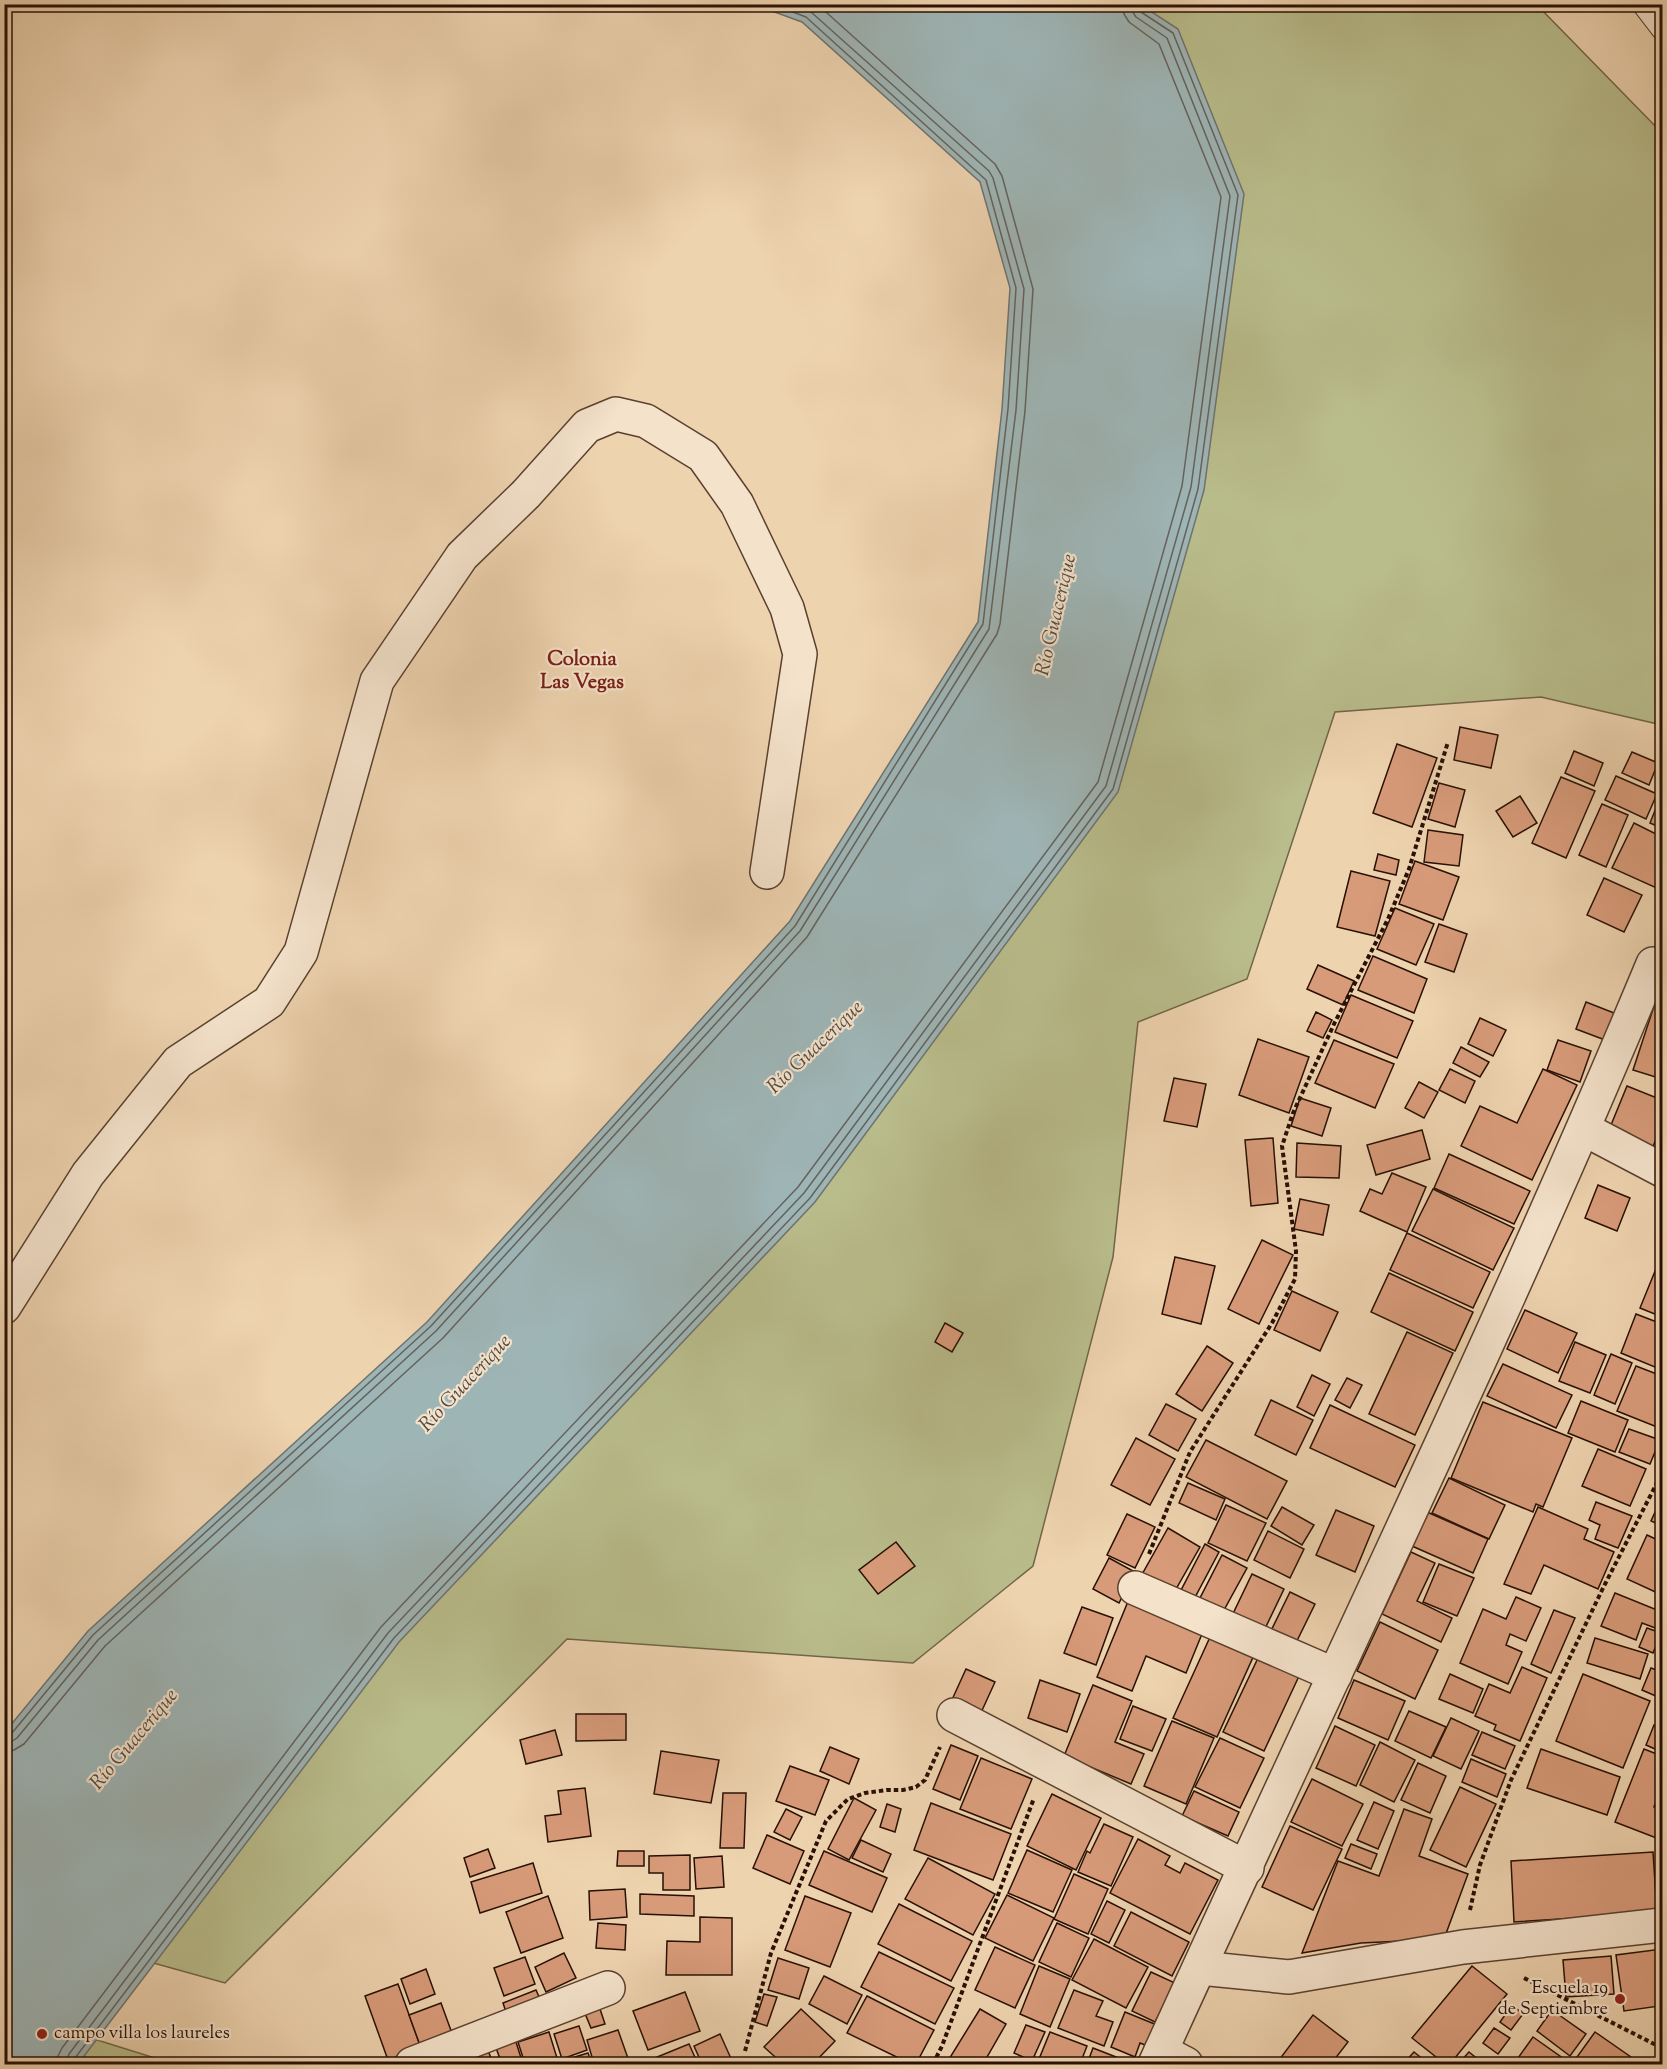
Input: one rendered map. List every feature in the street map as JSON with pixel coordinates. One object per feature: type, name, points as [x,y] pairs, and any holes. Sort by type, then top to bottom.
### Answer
[{"type":"street","points":[[4,1307],[88,1174],[178,1062],[269,1002],[301,952],[377,681],[462,556],[526,494],[587,426],[616,414],[646,421],[703,456],[737,504],[787,608],[800,654],[767,872]]},
{"type":"street","points":[[1167,2060],[1200,1968],[1584,1129],[1653,964]]},
{"type":"street","points":[[1584,1129],[1662,1170]]},
{"type":"street","points":[[1135,1588],[1335,1675]]},
{"type":"street","points":[[954,1715],[1246,1868]]},
{"type":"street","points":[[1200,1968],[1289,1977],[1462,1947],[1662,1925]]},
{"type":"street","points":[[412,2064],[608,1988]]},
{"type":"lane","points":[[1642,4],[1662,30]]},
{"type":"path","points":[[1135,1588],[1190,1452],[1272,1323],[1295,1279],[1296,1251],[1282,1146],[1311,1072],[1388,919],[1405,879],[1448,742]]},
{"type":"path","points":[[1462,1947],[1480,1865],[1511,1780],[1662,1473]]},
{"type":"path","points":[[745,2050],[771,1953],[826,1821],[848,1799],[864,1793],[909,1789],[925,1780],[954,1715]]},
{"type":"path","points":[[933,2064],[942,2046],[1047,1763]]},
{"type":"path","points":[[1515,1974],[1662,2048]]},
{"type":"green space","points":[[1119,5],[1537,5],[1662,133],[1662,725],[1541,697],[1335,712],[1247,979],[1138,1022],[1113,1257],[1033,1566],[913,1663],[567,1639],[225,1983],[28,1928],[1117,743]]},
{"type":"green space","name":"campo villa los laureles","points":[[4,2011],[155,2058],[154,2064],[5,2064]]},
{"type":"water","name":"Río Guacerique","points":[[755,5],[1141,5],[1178,29],[1244,194],[1204,490],[1118,792],[815,1202],[399,1642],[78,2064],[5,2064],[5,1732],[88,1631],[427,1322],[790,921],[978,622],[1002,409],[1010,288],[980,182],[802,22]]},
{"type":"building","points":[[1460,727],[1498,735],[1491,768],[1454,760]]},
{"type":"building","points":[[1397,744],[1437,758],[1412,827],[1373,813]]},
{"type":"building","points":[[1574,751],[1603,763],[1594,786],[1565,773]]},
{"type":"building","points":[[1632,752],[1658,763],[1649,785],[1622,773]]},
{"type":"building","points":[[1616,776],[1657,794],[1646,819],[1605,800]]},
{"type":"building","points":[[1561,777],[1595,791],[1566,858],[1532,843]]},
{"type":"building","points":[[1439,783],[1465,790],[1455,827],[1428,819]]},
{"type":"building","points":[[1662,793],[1662,828],[1650,823]]},
{"type":"building","points":[[1520,796],[1537,823],[1513,837],[1496,811]]},
{"type":"building","points":[[1602,804],[1628,815],[1606,867],[1579,855]]},
{"type":"building","points":[[1634,823],[1662,837],[1661,890],[1612,868]]},
{"type":"building","points":[[1428,830],[1463,835],[1459,866],[1424,862]]},
{"type":"building","points":[[1378,854],[1399,860],[1396,875],[1374,870]]},
{"type":"building","points":[[1415,861],[1459,877],[1443,920],[1399,904]]},
{"type":"building","points":[[1351,871],[1390,881],[1375,936],[1337,927]]},
{"type":"building","points":[[1604,878],[1642,895],[1624,932],[1587,915]]},
{"type":"building","points":[[1395,908],[1434,924],[1416,965],[1377,949]]},
{"type":"building","points":[[1439,924],[1467,934],[1454,972],[1425,962]]},
{"type":"building","points":[[1373,956],[1427,979],[1414,1013],[1358,990]]},
{"type":"building","points":[[1318,965],[1354,981],[1343,1005],[1307,989]]},
{"type":"building","points":[[1660,988],[1662,989],[1662,1079],[1633,1070]]},
{"type":"building","points":[[1351,995],[1413,1021],[1397,1058],[1335,1032]]},
{"type":"building","points":[[1586,1002],[1614,1013],[1605,1040],[1576,1029]]},
{"type":"building","points":[[1316,1012],[1332,1020],[1323,1038],[1307,1031]]},
{"type":"building","points":[[1480,1018],[1506,1030],[1493,1056],[1468,1044]]},
{"type":"building","points":[[1258,1039],[1309,1057],[1289,1113],[1239,1095]]},
{"type":"building","points":[[1334,1040],[1394,1064],[1375,1108],[1315,1083]]},
{"type":"building","points":[[1558,1040],[1591,1051],[1580,1082],[1547,1070]]},
{"type":"building","points":[[1461,1047],[1489,1062],[1480,1077],[1453,1063]]},
{"type":"building","points":[[1450,1069],[1475,1081],[1465,1103],[1439,1090]]},
{"type":"building","points":[[1543,1069],[1577,1085],[1532,1180],[1461,1146],[1480,1106],[1517,1123]]},
{"type":"building","points":[[1174,1078],[1206,1084],[1197,1127],[1164,1121]]},
{"type":"building","points":[[1419,1082],[1438,1092],[1424,1118],[1405,1108]]},
{"type":"building","points":[[1627,1086],[1662,1100],[1662,1123],[1648,1160],[1604,1142]]},
{"type":"building","points":[[1300,1098],[1331,1108],[1322,1136],[1291,1126]]},
{"type":"building","points":[[1422,1130],[1430,1159],[1376,1175],[1367,1145]]},
{"type":"building","points":[[1273,1138],[1278,1203],[1251,1206],[1245,1140]]},
{"type":"building","points":[[1297,1143],[1341,1146],[1339,1178],[1296,1177]]},
{"type":"building","points":[[1449,1154],[1530,1191],[1514,1224],[1434,1188]]},
{"type":"building","points":[[1392,1173],[1426,1187],[1407,1232],[1360,1211],[1370,1189],[1382,1194]]},
{"type":"building","points":[[1598,1185],[1630,1198],[1617,1231],[1585,1218]]},
{"type":"building","points":[[1433,1189],[1514,1228],[1493,1270],[1412,1231]]},
{"type":"building","points":[[1300,1199],[1329,1205],[1323,1235],[1294,1229]]},
{"type":"building","points":[[1407,1233],[1490,1272],[1473,1308],[1390,1270]]},
{"type":"building","points":[[1262,1240],[1293,1255],[1259,1324],[1228,1309]]},
{"type":"building","points":[[1662,1254],[1662,1317],[1640,1308]]},
{"type":"building","points":[[1175,1257],[1215,1266],[1201,1324],[1162,1314]]},
{"type":"building","points":[[1389,1273],[1473,1312],[1455,1351],[1371,1312]]},
{"type":"building","points":[[1292,1291],[1338,1312],[1320,1351],[1274,1330]]},
{"type":"building","points":[[1525,1310],[1577,1333],[1558,1373],[1507,1349]]},
{"type":"building","points":[[1636,1314],[1662,1324],[1662,1370],[1621,1353]]},
{"type":"building","points":[[945,1323],[963,1333],[952,1352],[935,1342]]},
{"type":"building","points":[[1407,1332],[1453,1353],[1415,1435],[1369,1414]]},
{"type":"building","points":[[1575,1342],[1606,1355],[1590,1393],[1559,1381]]},
{"type":"building","points":[[1207,1346],[1233,1363],[1202,1411],[1176,1394]]},
{"type":"building","points":[[1611,1354],[1632,1363],[1615,1404],[1594,1395]]},
{"type":"building","points":[[1503,1364],[1572,1395],[1556,1428],[1487,1396]]},
{"type":"building","points":[[1636,1366],[1662,1376],[1662,1414],[1657,1427],[1617,1411]]},
{"type":"building","points":[[1312,1375],[1330,1384],[1314,1416],[1297,1407]]},
{"type":"building","points":[[1347,1378],[1362,1385],[1350,1408],[1335,1400]]},
{"type":"building","points":[[1271,1400],[1313,1420],[1296,1455],[1255,1435]]},
{"type":"building","points":[[1581,1401],[1628,1420],[1615,1452],[1568,1433]]},
{"type":"building","points":[[1483,1402],[1572,1438],[1543,1507],[1536,1504],[1533,1512],[1451,1478]]},
{"type":"building","points":[[1166,1404],[1196,1419],[1178,1451],[1149,1435]]},
{"type":"building","points":[[1330,1405],[1415,1445],[1395,1487],[1310,1448]]},
{"type":"building","points":[[1629,1429],[1660,1440],[1650,1464],[1619,1452]]},
{"type":"building","points":[[1136,1438],[1175,1459],[1150,1505],[1111,1485]]},
{"type":"building","points":[[1206,1440],[1287,1481],[1267,1519],[1186,1477]]},
{"type":"building","points":[[1598,1449],[1646,1469],[1630,1506],[1582,1486]]},
{"type":"building","points":[[1449,1478],[1505,1505],[1489,1539],[1432,1513]]},
{"type":"building","points":[[1188,1483],[1225,1499],[1216,1520],[1179,1503]]},
{"type":"building","points":[[1662,1497],[1662,1526],[1651,1521]]},
{"type":"building","points":[[1596,1502],[1632,1516],[1618,1548],[1595,1539],[1600,1525],[1589,1520]]},
{"type":"building","points":[[1226,1505],[1266,1523],[1247,1561],[1208,1543]]},
{"type":"building","points":[[1282,1507],[1314,1525],[1302,1545],[1271,1526]]},
{"type":"building","points":[[1538,1507],[1588,1529],[1584,1539],[1614,1552],[1598,1589],[1544,1565],[1531,1594],[1504,1584]]},
{"type":"building","points":[[1336,1510],[1374,1526],[1355,1572],[1316,1555]]},
{"type":"building","points":[[1427,1512],[1488,1539],[1473,1573],[1412,1546]]},
{"type":"building","points":[[1127,1514],[1155,1527],[1135,1568],[1107,1555]]},
{"type":"building","points":[[1168,1528],[1200,1547],[1172,1596],[1140,1578]]},
{"type":"building","points":[[1268,1531],[1304,1549],[1290,1578],[1254,1560]]},
{"type":"building","points":[[1647,1535],[1662,1542],[1662,1595],[1627,1579]]},
{"type":"building","points":[[896,1542],[915,1566],[878,1594],[859,1570]]},
{"type":"building","points":[[1205,1544],[1219,1552],[1192,1603],[1178,1596]]},
{"type":"building","points":[[1411,1552],[1435,1563],[1417,1601],[1452,1618],[1441,1642],[1382,1614]]},
{"type":"building","points":[[1222,1555],[1247,1568],[1224,1610],[1200,1598]]},
{"type":"building","points":[[1109,1558],[1135,1572],[1119,1603],[1093,1589]]},
{"type":"building","points":[[1439,1564],[1474,1578],[1457,1616],[1423,1602]]},
{"type":"building","points":[[1252,1574],[1284,1589],[1262,1635],[1230,1620]]},
{"type":"building","points":[[1290,1592],[1315,1604],[1290,1655],[1265,1643]]},
{"type":"building","points":[[1615,1593],[1662,1612],[1658,1629],[1642,1623],[1636,1640],[1601,1626]]},
{"type":"building","points":[[1516,1597],[1541,1608],[1526,1641],[1510,1634],[1506,1645],[1522,1652],[1508,1684],[1460,1663],[1483,1609],[1506,1619]]},
{"type":"building","points":[[1129,1599],[1204,1629],[1186,1673],[1146,1656],[1132,1691],[1097,1677]]},
{"type":"building","points":[[1082,1607],[1113,1618],[1096,1665],[1064,1653]]},
{"type":"building","points":[[1554,1610],[1575,1618],[1551,1673],[1531,1664]]},
{"type":"building","points":[[1380,1622],[1438,1650],[1415,1699],[1357,1671]]},
{"type":"building","points":[[1647,1628],[1661,1633],[1653,1653],[1639,1647]]},
{"type":"building","points":[[1211,1635],[1254,1655],[1217,1737],[1173,1718]]},
{"type":"building","points":[[1595,1638],[1648,1654],[1640,1679],[1587,1663]]},
{"type":"building","points":[[1259,1656],[1300,1674],[1264,1751],[1223,1732]]},
{"type":"building","points":[[1522,1667],[1547,1678],[1520,1741],[1494,1730],[1496,1725],[1475,1716],[1489,1684],[1510,1693]]},
{"type":"building","points":[[1651,1668],[1662,1672],[1662,1685],[1658,1697],[1642,1690]]},
{"type":"building","points":[[966,1669],[995,1682],[979,1717],[950,1704]]},
{"type":"building","points":[[1450,1674],[1483,1689],[1473,1713],[1439,1699]]},
{"type":"building","points":[[1583,1674],[1650,1701],[1623,1768],[1556,1741]]},
{"type":"building","points":[[1040,1680],[1080,1694],[1067,1732],[1028,1718]]},
{"type":"building","points":[[1354,1680],[1405,1701],[1388,1740],[1338,1718]]},
{"type":"building","points":[[1093,1685],[1132,1701],[1115,1742],[1144,1754],[1131,1784],[1064,1756]]},
{"type":"building","points":[[1133,1706],[1166,1719],[1152,1751],[1120,1739]]},
{"type":"building","points":[[1409,1711],[1446,1727],[1431,1758],[1395,1741]]},
{"type":"building","points":[[576,1714],[626,1714],[626,1740],[576,1741]]},
{"type":"building","points":[[1451,1718],[1479,1731],[1461,1769],[1433,1756]]},
{"type":"building","points":[[1172,1721],[1214,1738],[1186,1804],[1144,1786]]},
{"type":"building","points":[[1654,1725],[1662,1729],[1662,1752],[1646,1745]]},
{"type":"building","points":[[1335,1726],[1375,1745],[1356,1786],[1316,1768]]},
{"type":"building","points":[[555,1730],[562,1755],[526,1764],[520,1740]]},
{"type":"building","points":[[1482,1732],[1515,1746],[1505,1769],[1472,1755]]},
{"type":"building","points":[[1220,1738],[1264,1758],[1240,1808],[1195,1787]]},
{"type":"building","points":[[1380,1742],[1415,1760],[1394,1802],[1360,1785]]},
{"type":"building","points":[[951,1745],[978,1756],[960,1800],[933,1789]]},
{"type":"building","points":[[830,1747],[859,1759],[849,1784],[820,1771]]},
{"type":"building","points":[[1541,1749],[1620,1777],[1607,1815],[1527,1788]]},
{"type":"building","points":[[1644,1749],[1662,1756],[1662,1786],[1654,1807],[1662,1811],[1662,1830],[1659,1839],[1615,1822]]},
{"type":"building","points":[[661,1751],[719,1760],[711,1803],[654,1794]]},
{"type":"building","points":[[981,1758],[1032,1779],[1011,1829],[960,1809]]},
{"type":"building","points":[[1471,1759],[1506,1774],[1497,1797],[1462,1782]]},
{"type":"building","points":[[1418,1763],[1446,1776],[1430,1813],[1401,1800]]},
{"type":"building","points":[[790,1766],[829,1780],[815,1815],[776,1801]]},
{"type":"building","points":[[1312,1779],[1363,1804],[1342,1846],[1291,1822]]},
{"type":"building","points":[[1460,1787],[1496,1804],[1466,1867],[1430,1850]]},
{"type":"building","points":[[585,1788],[591,1836],[548,1842],[545,1816],[561,1814],[558,1791]]},
{"type":"building","points":[[1194,1791],[1239,1812],[1228,1836],[1182,1816]]},
{"type":"building","points":[[723,1793],[746,1793],[744,1848],[720,1848]]},
{"type":"building","points":[[1052,1794],[1101,1818],[1076,1870],[1027,1846]]},
{"type":"building","points":[[854,1798],[876,1810],[849,1860],[828,1849]]},
{"type":"building","points":[[1374,1802],[1394,1811],[1378,1849],[1357,1840]]},
{"type":"building","points":[[931,1803],[1011,1834],[993,1880],[914,1850]]},
{"type":"building","points":[[887,1804],[901,1809],[895,1832],[880,1827]]},
{"type":"building","points":[[786,1809],[802,1817],[790,1840],[774,1832]]},
{"type":"building","points":[[1404,1809],[1432,1819],[1419,1856],[1468,1874],[1444,1939],[1361,1943],[1302,1953],[1338,1861],[1379,1876]]},
{"type":"building","points":[[1104,1824],[1133,1837],[1111,1886],[1078,1872],[1087,1851],[1090,1853]]},
{"type":"building","points":[[1290,1826],[1342,1849],[1313,1910],[1262,1887]]},
{"type":"building","points":[[767,1835],[804,1851],[790,1884],[753,1868]]},
{"type":"building","points":[[1138,1839],[1170,1856],[1165,1865],[1180,1873],[1185,1863],[1218,1880],[1190,1934],[1110,1893]]},
{"type":"building","points":[[861,1840],[891,1854],[883,1872],[852,1858]]},
{"type":"building","points":[[1351,1844],[1377,1854],[1371,1869],[1345,1858]]},
{"type":"building","points":[[488,1849],[495,1868],[470,1877],[464,1858]]},
{"type":"building","points":[[1027,1850],[1072,1870],[1053,1912],[1008,1893]]},
{"type":"building","points":[[618,1851],[644,1851],[644,1866],[617,1866]]},
{"type":"building","points":[[824,1851],[887,1878],[872,1912],[809,1885]]},
{"type":"building","points":[[1653,1852],[1657,1913],[1514,1922],[1511,1861]]},
{"type":"building","points":[[690,1855],[690,1890],[663,1890],[663,1873],[649,1873],[649,1856]]},
{"type":"building","points":[[722,1856],[724,1887],[696,1889],[694,1858]]},
{"type":"building","points":[[928,1858],[995,1894],[973,1935],[905,1899]]},
{"type":"building","points":[[533,1863],[542,1893],[480,1913],[471,1882]]},
{"type":"building","points":[[1074,1874],[1108,1889],[1088,1934],[1054,1919]]},
{"type":"building","points":[[625,1889],[627,1917],[590,1920],[589,1891]]},
{"type":"building","points":[[640,1894],[694,1896],[694,1916],[640,1914]]},
{"type":"building","points":[[1007,1895],[1054,1918],[1033,1961],[985,1938]]},
{"type":"building","points":[[548,1896],[563,1938],[521,1953],[506,1912]]},
{"type":"building","points":[[805,1896],[851,1913],[830,1967],[785,1950]]},
{"type":"building","points":[[1107,1901],[1125,1910],[1109,1943],[1091,1934]]},
{"type":"building","points":[[899,1904],[972,1941],[951,1981],[878,1944]]},
{"type":"building","points":[[1131,1912],[1189,1942],[1172,1976],[1114,1946]]},
{"type":"building","points":[[700,1917],[732,1918],[732,1975],[666,1975],[667,1941],[700,1942]]},
{"type":"building","points":[[598,1923],[626,1925],[625,1950],[596,1948]]},
{"type":"building","points":[[1057,1923],[1089,1938],[1071,1977],[1039,1962]]},
{"type":"building","points":[[1094,1939],[1148,1967],[1126,2008],[1072,1980]]},
{"type":"building","points":[[995,1947],[1035,1965],[1015,2008],[975,1990]]},
{"type":"building","points":[[1662,1949],[1662,2030],[1659,2006],[1624,2011],[1616,1955]]},
{"type":"building","points":[[879,1952],[954,1988],[935,2024],[861,1987]]},
{"type":"building","points":[[564,1953],[576,1978],[546,1992],[535,1967]]},
{"type":"building","points":[[1611,1956],[1614,1994],[1566,1997],[1563,1960]]},
{"type":"building","points":[[525,1957],[535,1984],[504,1996],[494,1968]]},
{"type":"building","points":[[778,1958],[809,1968],[799,1999],[768,1990]]},
{"type":"building","points":[[1039,1966],[1070,1979],[1050,2027],[1020,2014]]},
{"type":"building","points":[[1472,1966],[1507,1994],[1450,2064],[1445,2064],[1412,2038]]},
{"type":"building","points":[[426,1969],[435,1994],[410,2004],[401,1979]]},
{"type":"building","points":[[1151,1972],[1175,1983],[1155,2022],[1132,2011]]},
{"type":"building","points":[[824,1976],[862,1995],[847,2024],[809,2004]]},
{"type":"building","points":[[398,1984],[421,2048],[388,2060],[365,1996]]},
{"type":"building","points":[[536,1990],[540,1999],[506,2012],[503,2003]]},
{"type":"building","points":[[1074,1990],[1103,2001],[1096,2016],[1113,2022],[1104,2046],[1058,2028]]},
{"type":"building","points":[[685,1992],[700,2031],[648,2050],[633,2011]]},
{"type":"building","points":[[764,1994],[777,1997],[767,2026],[755,2022]]},
{"type":"building","points":[[867,1996],[934,2030],[916,2064],[911,2064],[847,2033]]},
{"type":"building","points":[[441,2003],[453,2036],[421,2048],[409,2015]]},
{"type":"building","points":[[1512,2005],[1523,2014],[1511,2030],[1500,2022]]},
{"type":"building","points":[[599,2006],[605,2024],[591,2028],[584,2011]]},
{"type":"building","points":[[801,2009],[835,2041],[813,2064],[783,2064],[764,2047]]},
{"type":"building","points":[[980,2009],[1006,2024],[983,2064],[946,2064]]},
{"type":"building","points":[[1552,2010],[1586,2034],[1570,2056],[1537,2031]]},
{"type":"building","points":[[1125,2012],[1162,2027],[1153,2048],[1140,2043],[1135,2057],[1111,2047]]},
{"type":"building","points":[[1313,2015],[1348,2042],[1331,2064],[1276,2064]]},
{"type":"building","points":[[1026,2025],[1045,2032],[1032,2061],[1014,2053]]},
{"type":"building","points":[[579,2026],[587,2050],[562,2059],[554,2034]]},
{"type":"building","points":[[1494,2028],[1510,2038],[1498,2054],[1483,2043]]},
{"type":"building","points":[[618,2030],[630,2064],[594,2064],[587,2040]]},
{"type":"building","points":[[549,2032],[557,2058],[536,2064],[525,2064],[518,2042]]},
{"type":"building","points":[[1050,2032],[1087,2046],[1080,2064],[1037,2064]]},
{"type":"building","points":[[1595,2032],[1641,2064],[1572,2064]]},
{"type":"building","points":[[720,2034],[733,2063],[702,2064],[694,2046]]},
{"type":"building","points":[[1533,2037],[1564,2059],[1560,2064],[1527,2064],[1518,2058]]},
{"type":"building","points":[[516,2042],[523,2064],[502,2064],[496,2048]]},
{"type":"building","points":[[689,2044],[698,2064],[640,2064]]},
{"type":"building","points":[[1093,2048],[1134,2064],[1087,2064]]},
{"type":"building","points":[[488,2050],[493,2064],[464,2064],[462,2059]]},
{"type":"building","points":[[1414,2052],[1429,2064],[1403,2064]]},
{"type":"building","points":[[1469,2052],[1484,2064],[1458,2064]]},
{"type":"building","points":[[588,2053],[592,2064],[564,2064],[562,2061]]},
{"type":"place","name":"Escuela 19 de Septiembre","points":[[1620,1999]]},
{"type":"place","name":"campo villa los laureles","points":[[42,2034]]},
{"type":"district","name":"Colonia Las Vegas","points":[[582,672]]}]
